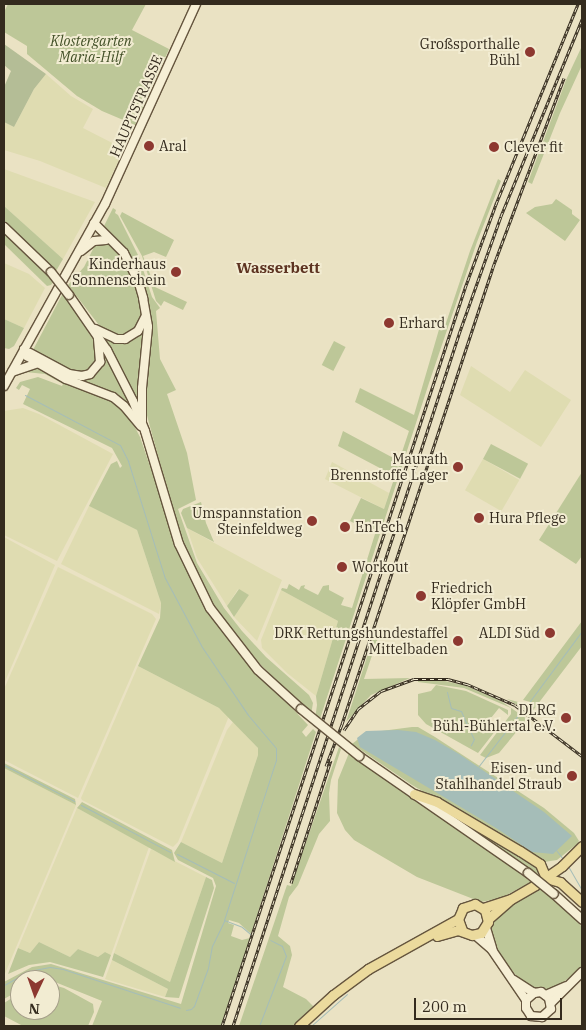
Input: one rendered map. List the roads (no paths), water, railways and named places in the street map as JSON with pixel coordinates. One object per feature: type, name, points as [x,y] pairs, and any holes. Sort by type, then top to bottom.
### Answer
[{"type":"main road","name":"HAUPTSTRASSE","points":[[4,386],[94,223],[196,4]]},
{"type":"main road","points":[[94,223],[106,240]]},
{"type":"main road","points":[[94,223],[118,245],[129,261],[138,280],[146,313],[148,344],[142,388],[143,427]]},
{"type":"main road","points":[[4,227],[51,272],[70,295],[95,331],[120,374],[143,427],[179,544],[210,608],[258,670],[301,709],[359,756],[528,873],[582,919]]},
{"type":"main road","points":[[77,253],[94,241],[106,240],[118,245]]},
{"type":"main road","points":[[95,331],[116,339],[125,339],[138,331],[146,313]]},
{"type":"main road","points":[[24,350],[69,374],[82,376],[90,374],[100,362],[95,331]]},
{"type":"main road","points":[[24,350],[27,356],[77,384],[113,397],[143,427]]},
{"type":"main road","points":[[12,372],[38,363]]},
{"type":"main road","points":[[414,794],[437,802],[540,864],[565,863]]},
{"type":"main road","points":[[582,846],[546,878],[511,899],[483,908],[475,904],[466,906],[460,911],[458,918],[462,930],[468,934],[475,935],[492,950],[526,1000],[528,1012],[536,1018],[546,1015],[551,1003],[582,972]]},
{"type":"main road","points":[[560,882],[565,863]]},
{"type":"main road","points":[[540,864],[546,878]]},
{"type":"main road","points":[[546,878],[560,882],[582,902]]},
{"type":"main road","points":[[475,935],[511,899]]},
{"type":"main road","points":[[483,908],[492,950]]},
{"type":"main road","points":[[299,1026],[350,982],[378,963],[458,918]]},
{"type":"main road","points":[[415,943],[462,930]]},
{"type":"main road","points":[[514,980],[534,993],[546,995],[570,984]]},
{"type":"main road","points":[[526,1000],[534,993]]},
{"type":"main road","points":[[546,995],[551,1003]]},
{"type":"water","points":[[398,730],[416,732],[435,740],[459,754],[544,812],[572,836],[553,854],[532,852],[496,828],[360,747],[357,738],[366,731]]},
{"type":"waterway","points":[[25,395],[120,445],[128,461],[165,578],[202,647],[248,715],[276,748],[276,760],[224,920],[242,927],[250,934]]},
{"type":"waterway","points":[[530,701],[582,631]]},
{"type":"waterway","points":[[447,692],[451,708],[461,711],[474,739],[471,745]]},
{"type":"waterway","points":[[478,767],[519,714]]},
{"type":"waterway","points":[[4,765],[74,801]]},
{"type":"waterway","points":[[81,805],[170,852]]},
{"type":"waterway","points":[[556,850],[563,859]]},
{"type":"waterway","points":[[177,854],[234,883]]},
{"type":"waterway","points":[[568,866],[582,890]]},
{"type":"waterway","points":[[186,1010],[194,1006],[208,968],[212,946],[224,921]]},
{"type":"waterway","points":[[259,1026],[286,956],[282,946],[270,940]]},
{"type":"waterway","points":[[4,985],[29,971],[50,967],[63,969],[180,1008]]},
{"type":"waterway","points":[[311,1026],[347,994]]},
{"type":"railway","points":[[222,1026],[465,288],[496,204],[578,4]]},
{"type":"railway","points":[[233,1026],[459,334],[501,216],[582,19]]},
{"type":"railway","points":[[326,766],[342,724],[493,267],[564,78]]},
{"type":"railway","points":[[344,730],[358,709],[381,691],[414,679],[448,679],[467,684],[515,705],[582,756]]},
{"type":"railway","points":[[291,883],[331,760]]},
{"type":"place","name":"Großsporthalle Bühl","points":[[530,52]]},
{"type":"place","name":"Aral","points":[[149,146]]},
{"type":"place","name":"Clever fit","points":[[494,147]]},
{"type":"place","name":"Kinderhaus Sonnenschein","points":[[176,272]]},
{"type":"place","name":"Erhard","points":[[389,323]]},
{"type":"place","name":"Maurath Brennstoffe Lager","points":[[458,467]]},
{"type":"place","name":"Hura Pflege","points":[[479,518]]},
{"type":"place","name":"Umspannstation Steinfeldweg","points":[[312,521]]},
{"type":"place","name":"EnTech","points":[[345,527]]},
{"type":"place","name":"Workout","points":[[342,567]]},
{"type":"place","name":"Friedrich Klöpfer GmbH","points":[[421,596]]},
{"type":"place","name":"ALDI Süd","points":[[550,633]]},
{"type":"place","name":"DRK Rettungshundestaffel Mittelbaden","points":[[458,641]]},
{"type":"place","name":"DLRG Bühl-Bühlertal e.V.","points":[[566,718]]},
{"type":"place","name":"Eisen- und Stahlhandel Straub","points":[[572,776]]},
{"type":"district","name":"Wasserbett","points":[[278,268]]},
{"type":"park label","name":"Klostergarten Maria-Hilf","points":[[91,49]]}]
